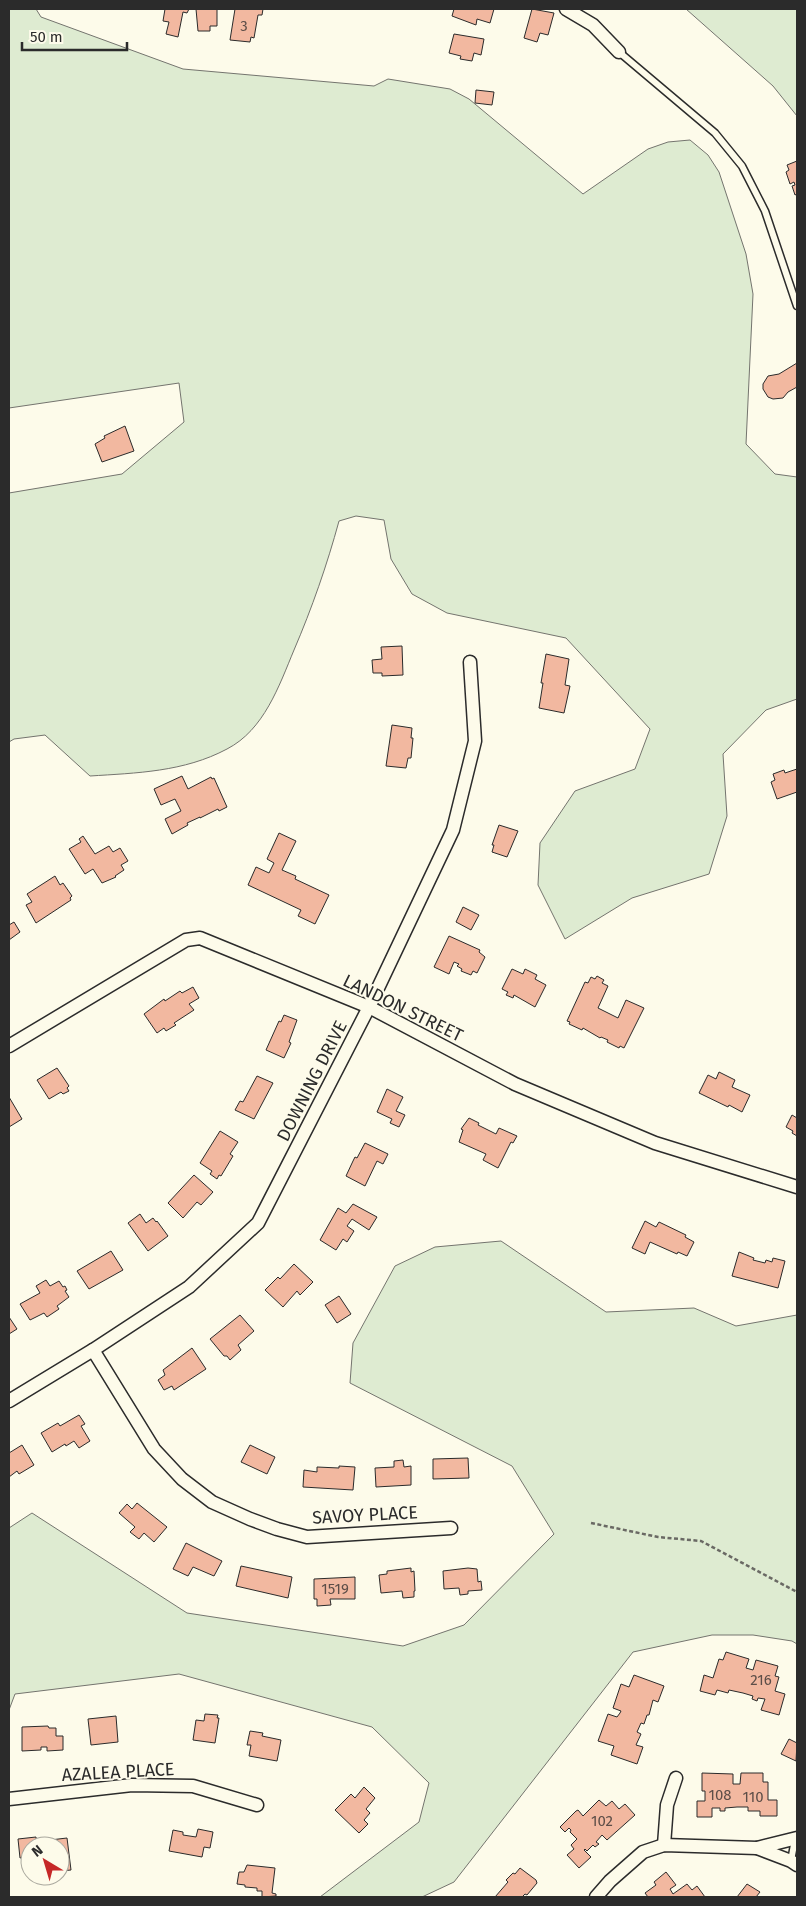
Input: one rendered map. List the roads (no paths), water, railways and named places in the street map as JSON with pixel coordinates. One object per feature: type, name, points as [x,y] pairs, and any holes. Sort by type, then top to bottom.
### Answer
[{"type":"street","points":[[566,9],[593,25],[619,52]]},
{"type":"street","name":"DOWNING DRIVE","points":[[9,1401],[93,1350],[189,1287],[258,1223],[369,1007],[453,830],[475,741],[470,662]]},
{"type":"street","name":"LANDON STREET","points":[[9,1046],[186,940],[200,938],[369,1007],[515,1084],[655,1144],[797,1186]]},
{"type":"street","name":"SAVOY PLACE","points":[[93,1350],[154,1449],[182,1479],[212,1502],[277,1529],[307,1537],[451,1528]]},
{"type":"street","points":[[664,1846],[667,1805],[676,1778]]},
{"type":"street","name":"AZALEA PLACE","points":[[9,1799],[132,1785],[193,1786],[257,1805]]},
{"type":"street","points":[[596,1897],[610,1881],[643,1852],[664,1846],[757,1848],[796,1838]]},
{"type":"street","points":[[757,1848],[794,1863]]},
{"type":"lane","points":[[619,52],[715,133],[742,166],[765,211],[797,306]]},
{"type":"lane","points":[[794,1863],[796,1838]]}]
